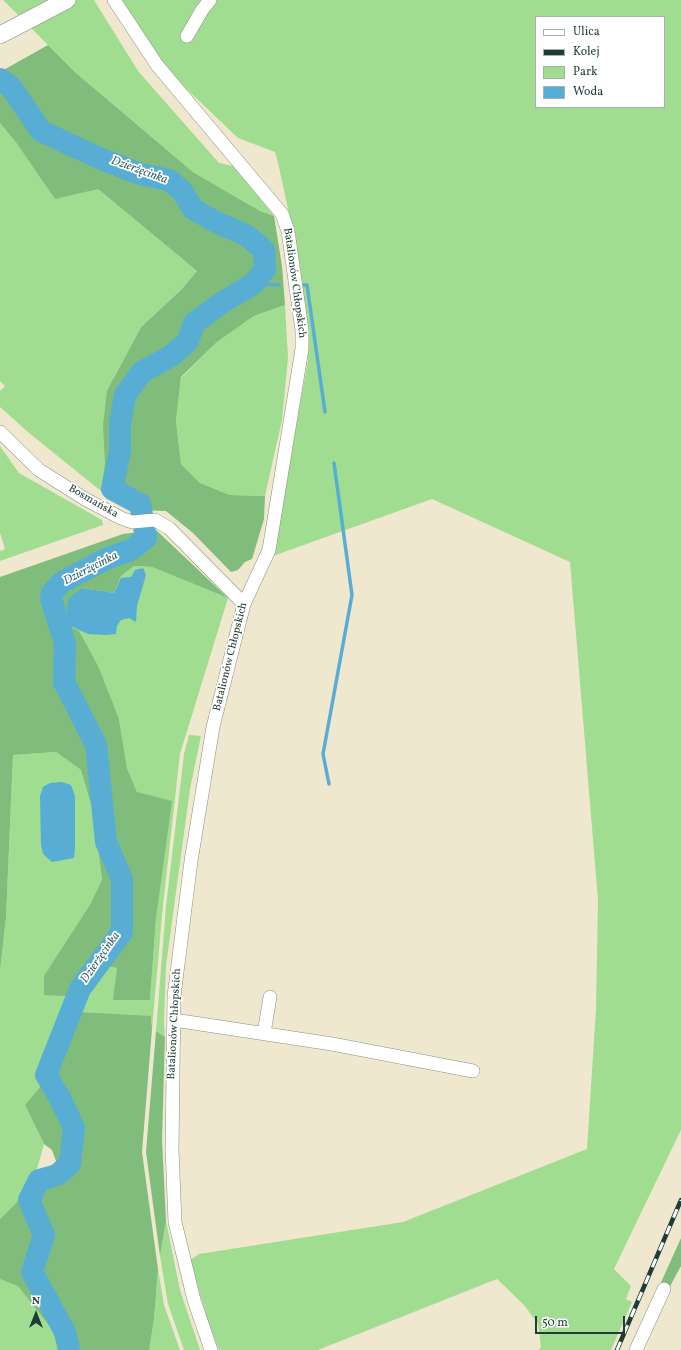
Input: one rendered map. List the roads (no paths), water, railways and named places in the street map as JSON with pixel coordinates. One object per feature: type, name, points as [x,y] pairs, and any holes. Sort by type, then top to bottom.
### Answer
[{"type":"main road","points":[[0,35],[66,0]]},
{"type":"street","name":"Batalionów Chłopskich","points":[[114,0],[157,65],[277,208],[286,223],[302,330],[302,349],[269,550],[244,604],[213,727],[191,861],[178,961],[174,1020],[172,1150],[175,1222],[194,1300],[211,1350]]},
{"type":"street","points":[[187,36],[202,10],[210,0]]},
{"type":"street","name":"Bosmańska","points":[[0,432],[39,470],[85,499],[121,518],[132,522],[155,520],[169,528],[244,604]]},
{"type":"street","points":[[264,1033],[270,997]]},
{"type":"street","points":[[174,1020],[332,1044],[473,1071]]},
{"type":"street","points":[[636,1350],[664,1290]]},
{"type":"water","points":[[143,568],[146,575],[137,606],[136,622],[129,618],[121,620],[117,626],[116,634],[106,635],[88,634],[66,624],[68,599],[82,588],[114,593],[121,578],[131,577],[135,570]]},
{"type":"water","points":[[62,782],[71,785],[75,796],[74,858],[52,862],[43,854],[41,845],[40,796],[43,787],[50,783]]},
{"type":"waterway","name":"Dzierżęcinka","points":[[0,79],[11,87],[41,131],[99,158],[140,174],[169,180],[182,191],[193,209],[216,222],[246,235],[264,250],[265,269],[253,284],[223,302],[194,323],[188,341],[171,356],[142,372],[125,395],[120,423],[120,452],[112,489],[140,504],[146,538],[131,550],[108,558],[62,582],[52,593],[51,599],[65,643],[64,682],[96,745],[106,842],[122,879],[122,932],[80,989],[46,1075],[59,1096],[74,1128],[70,1164],[57,1175],[39,1180],[29,1200],[44,1235],[32,1272],[65,1332],[69,1350]]},
{"type":"waterway","points":[[253,284],[279,285]]},
{"type":"waterway","points":[[298,285],[307,285],[325,412]]},
{"type":"waterway","points":[[329,784],[323,754],[352,595],[334,463]]},
{"type":"railway","points":[[617,1350],[681,1200]]}]
